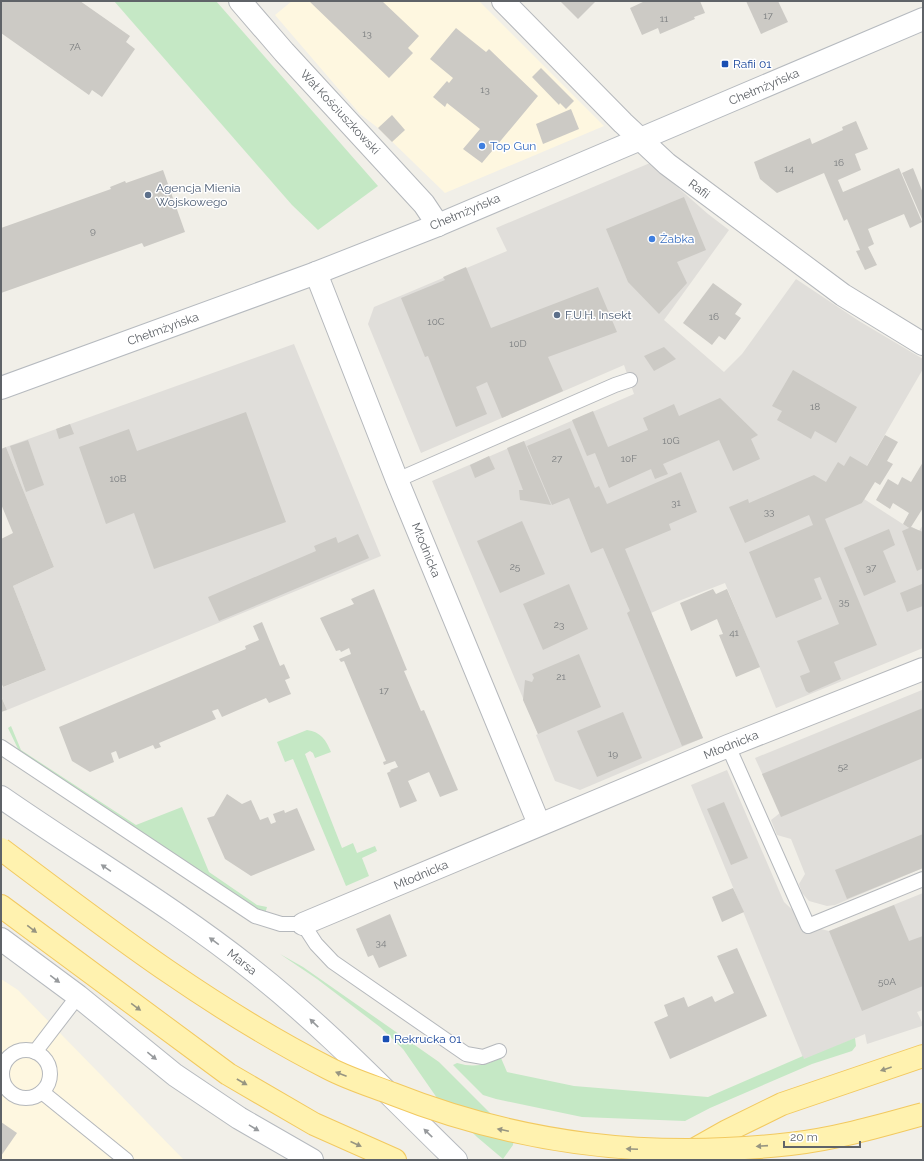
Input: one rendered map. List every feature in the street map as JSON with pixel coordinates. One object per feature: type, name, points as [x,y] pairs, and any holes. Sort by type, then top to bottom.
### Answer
[{"type":"main road","points":[[1,849],[178,979],[263,1033],[330,1070],[436,1111],[488,1126],[552,1140],[626,1149],[678,1152],[791,1144],[869,1129],[923,1114]]},
{"type":"main road","points":[[1,906],[228,1074],[314,1124],[394,1160]]},
{"type":"main road","points":[[677,1160],[727,1131],[782,1104],[923,1056]]},
{"type":"street","name":"Wał Kościuszkowski","points":[[240,1],[284,52],[424,204],[438,224]]},
{"type":"street","name":"Rafii","points":[[503,1],[640,140],[684,178],[842,295],[923,344]]},
{"type":"street","name":"Chełmżyńska","points":[[1,388],[316,273],[640,140],[923,19]]},
{"type":"street","name":"Młodnicka","points":[[316,273],[397,480],[539,824]]},
{"type":"street","name":"Młodnicka","points":[[303,924],[728,746],[922,670]]},
{"type":"street","name":"Marsa","points":[[1,797],[190,924],[256,972],[296,1005],[456,1160]]},
{"type":"street","points":[[1,939],[78,996],[175,1075],[239,1118],[312,1160]]},
{"type":"lane","points":[[397,480],[615,385],[630,380]]},
{"type":"lane","points":[[728,746],[808,926],[923,879]]},
{"type":"lane","points":[[1,747],[255,916],[281,924],[303,924],[316,944],[333,962],[466,1054],[483,1057],[499,1051]]},
{"type":"lane","points":[[35,1052],[78,996]]},
{"type":"lane","points":[[25,1050],[35,1052],[43,1058],[48,1066],[50,1075],[48,1084],[42,1092],[34,1097],[24,1098],[15,1095],[7,1089],[3,1080],[2,1070],[7,1060],[15,1054],[25,1050]]},
{"type":"lane","points":[[42,1092],[126,1160]]},
{"type":"shaded area","points":[[292,1],[479,1],[604,126],[445,193],[378,128],[360,114],[275,15]]},
{"type":"shaded area","points":[[650,163],[708,214],[729,230],[664,320],[724,372],[742,354],[796,279],[859,321],[923,359],[923,369],[862,474],[862,503],[864,499],[909,528],[912,527],[919,531],[923,525],[923,648],[776,708],[725,583],[676,602],[651,613],[703,738],[580,790],[555,781],[536,735],[538,734],[432,481],[634,394],[624,365],[421,453],[368,324],[374,307],[507,251],[496,228]]},
{"type":"shaded area","points":[[294,344],[381,556],[7,710],[1,695],[1,688],[46,670],[13,586],[54,567],[6,447]]},
{"type":"shaded area","points":[[922,690],[923,868],[835,905],[827,906],[809,901],[802,893],[799,884],[805,874],[791,839],[777,835],[771,820],[780,813],[755,758]]},
{"type":"shaded area","points":[[727,770],[784,902],[802,919],[817,928],[829,931],[923,893],[923,1010],[917,1012],[922,1022],[922,1026],[867,1044],[865,1034],[804,1060],[691,785]]},
{"type":"shaded area","points":[[1,979],[18,990],[184,1160],[1,1160]]},
{"type":"green space","points":[[114,1],[216,1],[378,186],[318,230],[292,205]]},
{"type":"green space","points":[[11,726],[21,750],[136,825],[182,807],[209,872],[257,905],[267,907],[265,914],[19,751],[8,728]]},
{"type":"green space","points":[[307,730],[312,731],[322,737],[331,752],[315,758],[313,753],[310,751],[305,754],[342,848],[353,843],[357,853],[375,846],[377,851],[362,858],[369,876],[346,886],[293,759],[285,762],[277,742]]},
{"type":"green space","points":[[280,954],[303,967],[439,1062],[514,1137],[513,1145],[503,1159],[477,1137],[437,1098],[403,1049],[380,1027],[317,979]]},
{"type":"green space","points":[[855,1038],[856,1046],[852,1051],[812,1064],[710,1108],[685,1121],[582,1117],[496,1099],[483,1095],[453,1065],[457,1063],[463,1065],[480,1065],[501,1058],[507,1072],[574,1086],[708,1097],[803,1056],[804,1059]]},
{"type":"building","points":[[1,1],[80,1],[130,36],[126,42],[135,49],[102,97],[92,90],[89,95],[1,33]]},
{"type":"building","points":[[309,1],[382,1],[419,36],[408,48],[413,53],[389,78]]},
{"type":"building","points":[[560,1],[596,1],[578,19]]},
{"type":"building","points":[[645,1],[700,1],[705,13],[694,17],[695,19],[660,34],[658,28],[642,35],[630,8]]},
{"type":"building","points":[[746,1],[778,1],[788,22],[761,34]]},
{"type":"building","points":[[456,28],[486,52],[489,49],[538,96],[482,163],[463,149],[480,129],[447,103],[445,107],[433,97],[447,81],[449,83],[453,78],[430,59]]},
{"type":"building","points":[[541,68],[574,101],[566,109],[560,103],[559,105],[532,77]]},
{"type":"building","points":[[571,109],[579,129],[543,144],[536,124]]},
{"type":"building","points":[[392,115],[405,130],[392,142],[378,128]]},
{"type":"building","points":[[856,121],[868,149],[855,154],[861,170],[838,180],[843,192],[899,168],[922,222],[910,228],[904,214],[868,229],[874,244],[868,247],[877,265],[865,270],[856,251],[860,250],[847,219],[844,221],[824,173],[777,193],[760,179],[754,162],[810,138],[812,144],[843,130],[842,127]]},
{"type":"building","points":[[913,168],[923,193],[922,219],[902,173]]},
{"type":"building","points":[[163,170],[185,232],[144,247],[142,243],[1,293],[1,228],[111,189],[110,187],[125,181],[126,183]]},
{"type":"building","points":[[684,197],[706,250],[677,262],[687,283],[659,314],[628,282],[606,229]]},
{"type":"building","points":[[466,267],[491,328],[598,287],[617,332],[548,357],[563,391],[502,418],[487,382],[476,387],[487,414],[456,427],[428,356],[425,357],[401,298],[445,280],[443,277]]},
{"type":"building","points":[[713,283],[742,304],[735,314],[741,318],[725,340],[719,336],[712,345],[683,323]]},
{"type":"building","points":[[664,347],[676,359],[654,371],[644,356]]},
{"type":"building","points":[[793,370],[857,407],[836,443],[815,431],[811,439],[777,420],[782,411],[772,406]]},
{"type":"building","points":[[720,398],[758,435],[751,439],[760,459],[733,471],[719,440],[663,464],[668,474],[655,479],[651,469],[609,488],[595,453],[587,456],[572,420],[593,411],[608,447],[648,430],[643,418],[674,404],[679,416]]},
{"type":"building","points":[[246,412],[286,522],[154,569],[134,513],[106,524],[79,447],[129,429],[137,451]]},
{"type":"building","points":[[70,424],[74,434],[59,439],[56,429]]},
{"type":"building","points":[[570,428],[595,488],[599,486],[607,504],[681,472],[697,512],[669,524],[671,530],[625,549],[703,738],[682,746],[627,613],[630,611],[603,548],[591,553],[569,498],[552,505],[527,446]]},
{"type":"building","points":[[885,435],[898,442],[887,461],[893,464],[880,485],[875,482],[862,503],[825,519],[877,645],[834,662],[841,679],[809,693],[806,691],[800,676],[810,672],[797,641],[839,624],[820,577],[814,579],[822,599],[776,618],[749,552],[813,525],[809,515],[745,543],[729,507],[748,499],[749,503],[814,475],[826,482],[838,462],[844,466],[850,456],[867,466]]},
{"type":"building","points":[[28,440],[44,485],[26,492],[10,446]]},
{"type":"building","points":[[524,441],[551,505],[520,500],[519,490],[523,490],[507,448]]},
{"type":"building","points":[[6,447],[54,567],[13,586],[46,670],[3,687],[1,682],[1,539],[13,533],[1,504],[1,449]]},
{"type":"building","points":[[489,456],[495,469],[475,478],[470,465]]},
{"type":"building","points":[[923,462],[923,508],[911,527],[923,532],[923,568],[917,571],[902,531],[909,528],[903,524],[909,513],[893,503],[890,509],[876,500],[888,479],[898,485],[902,477],[911,482]]},
{"type":"building","points":[[522,521],[545,574],[500,593],[477,541]]},
{"type":"building","points":[[889,529],[895,545],[883,551],[896,582],[864,596],[844,548]]},
{"type":"building","points":[[358,534],[369,558],[219,621],[208,597],[316,551],[314,546],[336,537],[338,543]]},
{"type":"building","points":[[569,584],[588,629],[543,650],[523,604]]},
{"type":"building","points":[[922,584],[923,606],[907,612],[900,593]]},
{"type":"building","points":[[374,589],[407,670],[404,671],[421,711],[424,710],[458,790],[440,797],[429,772],[408,781],[417,801],[400,808],[387,773],[398,767],[395,761],[384,765],[383,762],[386,761],[344,661],[341,662],[339,659],[351,654],[349,648],[341,652],[340,650],[336,651],[320,618],[354,604],[351,599]]},
{"type":"building","points":[[713,589],[716,594],[727,589],[760,667],[736,677],[719,635],[723,634],[717,619],[691,631],[680,603]]},
{"type":"building","points":[[262,622],[280,666],[284,664],[290,678],[285,680],[291,694],[269,703],[266,698],[222,717],[218,709],[212,711],[216,719],[159,743],[161,747],[155,749],[153,745],[119,759],[116,751],[111,753],[114,762],[90,772],[72,761],[59,727],[246,649],[245,646],[259,640],[253,626]]},
{"type":"building","points":[[579,654],[601,707],[538,734],[523,700],[525,680],[532,682],[534,678],[532,674]]},
{"type":"building","points":[[1,696],[7,710],[1,712]]},
{"type":"building","points":[[923,708],[923,758],[781,817],[762,774]]},
{"type":"building","points":[[623,712],[642,758],[597,777],[577,731]]},
{"type":"building","points":[[227,794],[242,804],[251,800],[260,820],[268,817],[271,824],[276,822],[273,814],[284,810],[285,813],[297,808],[315,850],[251,876],[225,859],[207,818],[214,816]]},
{"type":"building","points":[[724,802],[748,858],[731,865],[707,809]]},
{"type":"building","points":[[923,834],[923,868],[847,899],[835,870]]},
{"type":"building","points":[[733,888],[744,912],[722,922],[712,897]]},
{"type":"building","points":[[894,905],[909,941],[923,936],[923,986],[862,1011],[829,931]]},
{"type":"building","points":[[390,914],[407,956],[379,968],[373,955],[368,957],[356,929]]},
{"type":"building","points":[[737,948],[767,1016],[670,1059],[654,1022],[668,1016],[664,1005],[684,997],[688,1007],[712,996],[715,1002],[734,993],[717,956]]},
{"type":"building","points":[[1,1122],[17,1133],[1,1156]]},
{"type":"place","name":"Rafii 01","points":[[725,64]]},
{"type":"place","name":"Top Gun","points":[[482,146]]},
{"type":"place","name":"Agencja Mienia Wojskowego","points":[[148,195]]},
{"type":"place","name":"Żabka","points":[[652,239]]},
{"type":"place","name":"F.U.H. Insekt","points":[[557,315]]},
{"type":"place","name":"Rekrucka 01","points":[[386,1039]]}]
